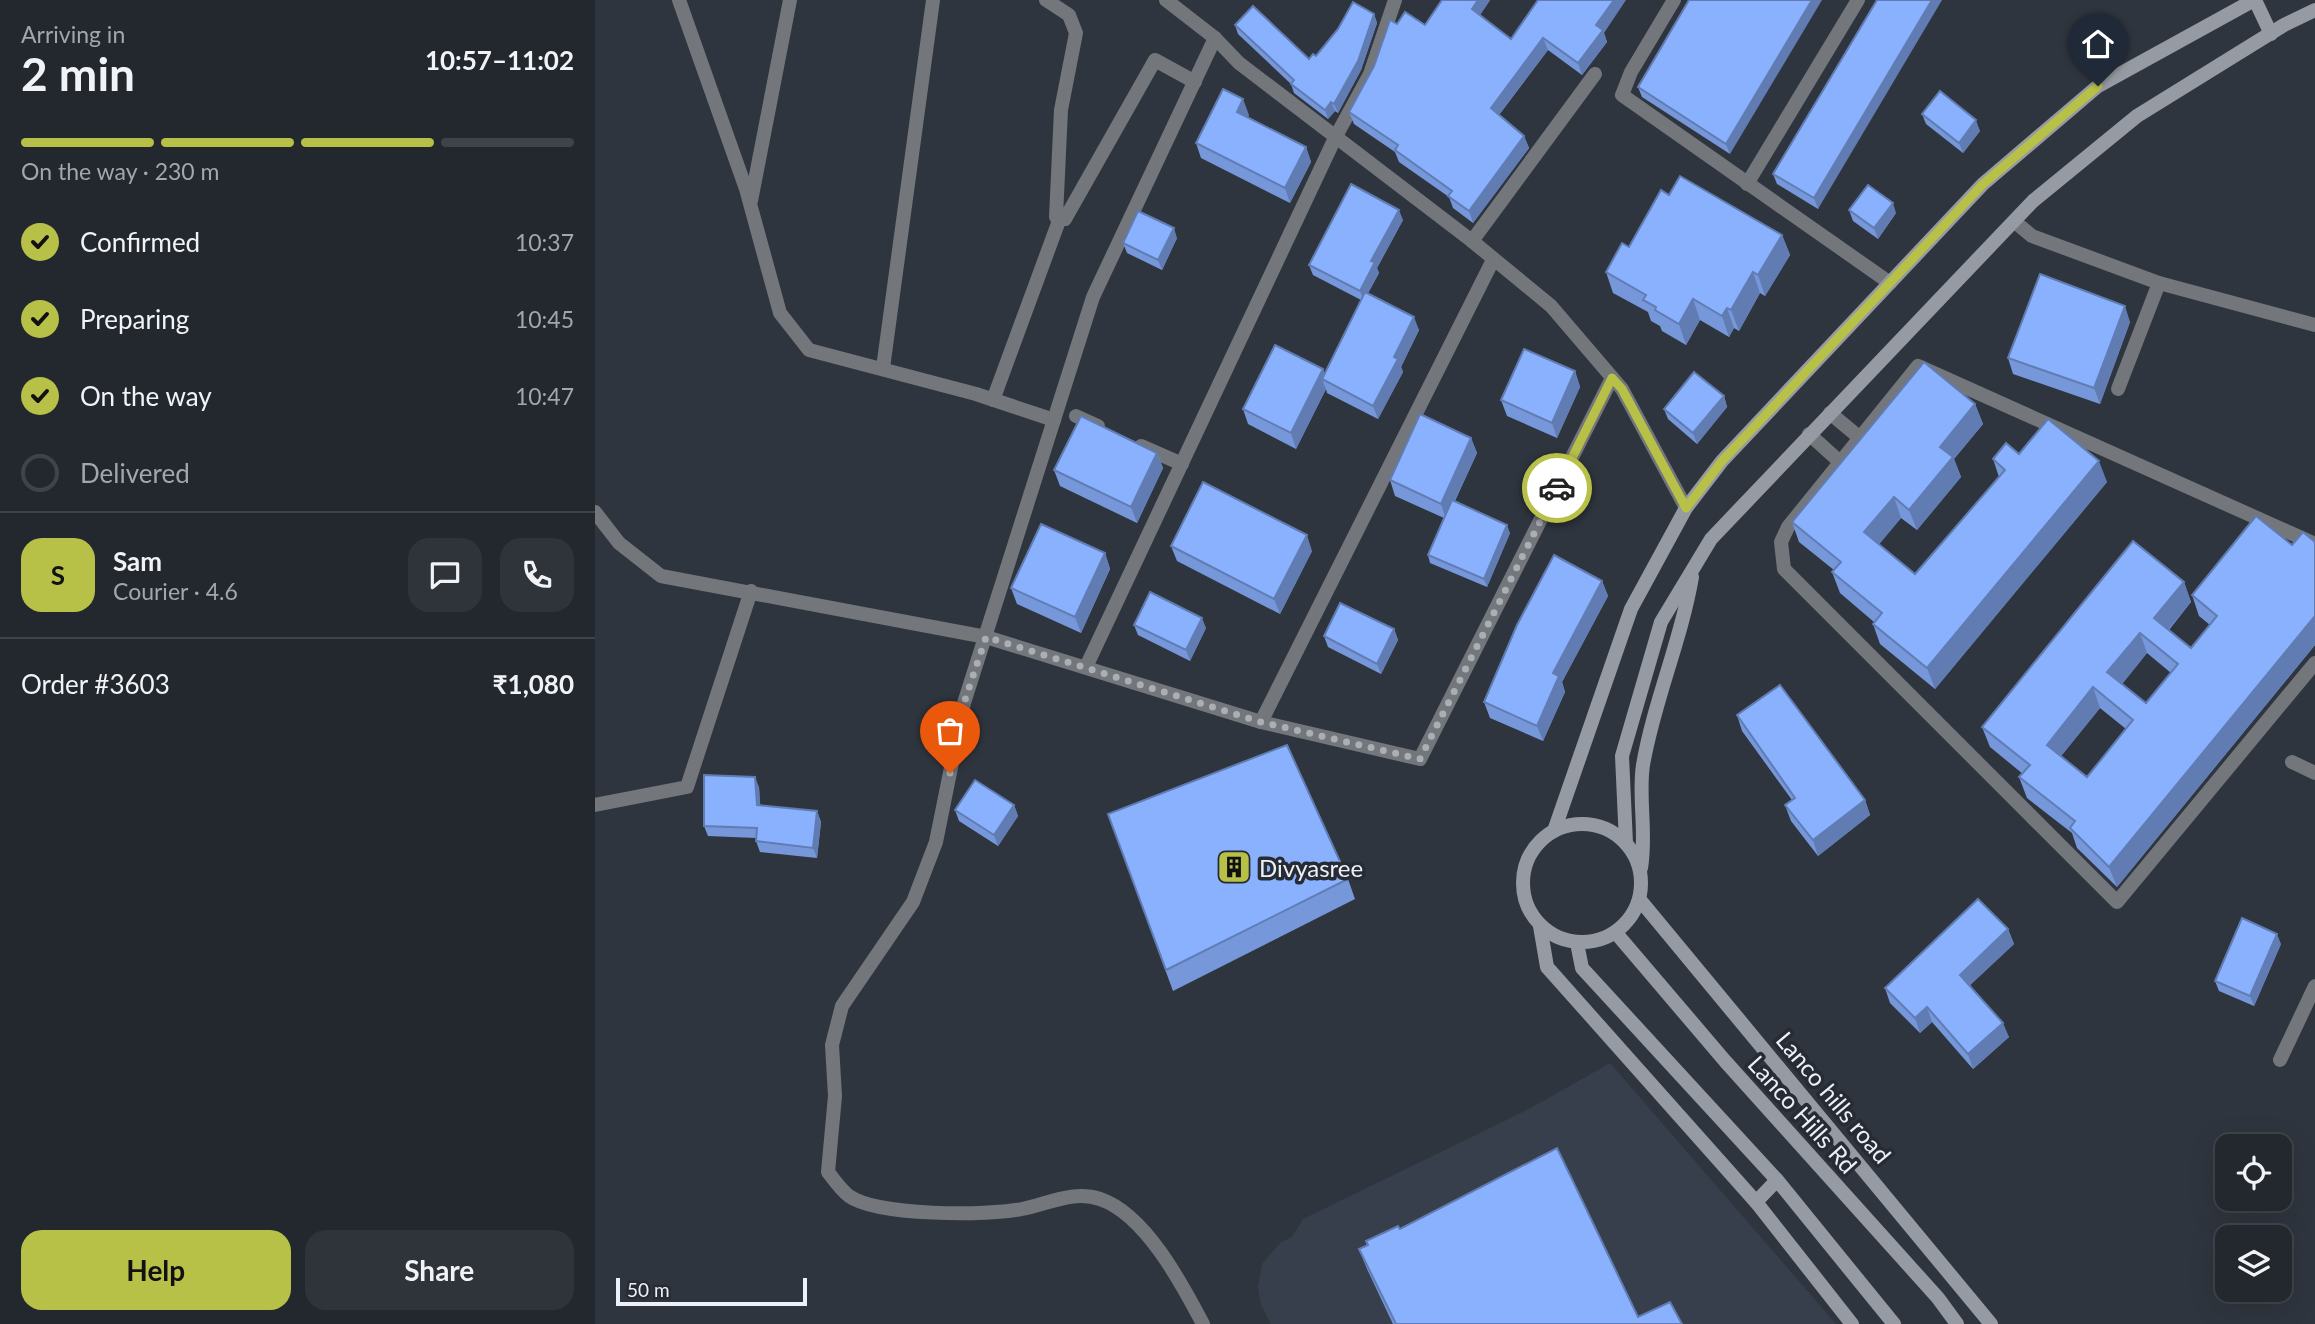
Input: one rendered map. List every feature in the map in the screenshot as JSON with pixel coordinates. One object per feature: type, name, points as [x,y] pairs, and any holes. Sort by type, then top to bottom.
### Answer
[{"type":"main road","points":[[1554,831],[1631,609],[1686,508],[1722,461],[1983,184],[2098,86],[2255,0],[2271,34]]},
{"type":"main road","points":[[1626,843],[1622,756],[1661,622],[1711,539],[2033,201],[2137,116],[2315,10]]},
{"type":"main road","points":[[1641,873],[1637,860],[1626,843],[1609,830],[1590,824],[1571,824],[1539,841],[1529,856],[1523,873],[1523,892],[1528,909],[1540,926],[1557,937],[1577,943],[1597,941],[1616,933],[1631,918],[1640,900],[1646,841],[1642,769],[1662,682],[1685,616],[1693,569]]},
{"type":"main road","name":"Lanco hills road","points":[[1640,900],[1991,1324]]},
{"type":"main road","points":[[1540,926],[1547,967],[1756,1202],[1852,1324]]},
{"type":"main road","name":"Lanco Hills Rd","points":[[1616,933],[1709,1042],[1938,1298],[1957,1324]]},
{"type":"main road","points":[[1577,943],[1581,968],[1777,1180],[1894,1324]]},
{"type":"main road","points":[[1756,1202],[1777,1180]]},
{"type":"street","points":[[679,0],[750,206],[780,313],[809,350],[883,368],[1054,421]]},
{"type":"street","points":[[750,206],[790,0]]},
{"type":"street","points":[[883,368],[933,0]]},
{"type":"street","points":[[1047,0],[1069,15],[1076,33],[1061,110],[1056,217],[1065,219],[1155,60],[1195,82]]},
{"type":"street","points":[[1166,0],[1215,38],[1239,63],[1472,241],[1551,306],[1622,389],[1686,508]]},
{"type":"street","points":[[1086,667],[1335,138],[1370,74],[1395,0]]},
{"type":"street","points":[[1674,0],[1631,72],[1622,95],[1890,283]]},
{"type":"street","points":[[1747,184],[1859,0]]},
{"type":"street","points":[[1203,1324],[1185,1290],[1147,1235],[1115,1206],[1099,1199],[1076,1195],[1020,1209],[961,1214],[893,1209],[871,1206],[849,1196],[828,1172],[835,1096],[832,1045],[842,1006],[913,902],[936,842],[964,703],[1093,297],[1215,38]]},
{"type":"street","points":[[1472,241],[1595,74]]},
{"type":"street","points":[[993,400],[1051,251],[1060,218]]},
{"type":"street","points":[[2015,222],[2032,236],[2159,283],[2315,325]]},
{"type":"street","points":[[1261,722],[1493,260]]},
{"type":"street","points":[[2118,389],[2159,283]]},
{"type":"street","points":[[2315,544],[1918,366],[1788,527],[1781,542],[1784,569],[2117,902],[2315,663]]},
{"type":"street","points":[[595,512],[619,543],[661,576],[751,590],[986,637],[1261,722],[1420,759],[1612,378]]},
{"type":"street","points":[[1830,413],[1860,438]]},
{"type":"street","points":[[1076,416],[1182,464]]},
{"type":"street","points":[[1809,435],[1840,462]]},
{"type":"street","points":[[595,805],[687,787],[751,590]]},
{"type":"street","points":[[2292,762],[2315,773]]},
{"type":"street","points":[[2280,1060],[2315,986]]},
{"type":"shaded area","points":[[1610,1063],[1836,1324],[1271,1324],[1261,1305],[1258,1287],[1262,1264],[1280,1243],[1292,1237],[1303,1219],[1529,1109]]},
{"type":"building","points":[[1442,0],[1478,0],[1472,9],[1511,39],[1538,0],[1614,0],[1596,25],[1603,30],[1578,63],[1543,38],[1491,108],[1524,136],[1469,211],[1448,196],[1452,191],[1395,150],[1398,145],[1349,112],[1374,66],[1390,20],[1397,24],[1405,12],[1425,25]]},
{"type":"building","points":[[1689,0],[1812,0],[1726,144],[1638,87]]},
{"type":"building","points":[[1877,0],[1932,0],[1814,198],[1773,174]]},
{"type":"building","points":[[1353,2],[1374,14],[1358,61],[1334,104],[1331,102],[1325,110],[1291,84],[1294,80],[1235,25],[1253,6],[1309,59],[1313,54],[1316,56],[1338,29]]},
{"type":"building","points":[[1223,89],[1243,99],[1237,112],[1306,147],[1285,188],[1196,143]]},
{"type":"building","points":[[1940,91],[1976,120],[1959,143],[1922,114]]},
{"type":"building","points":[[1680,176],[1782,235],[1758,275],[1753,272],[1731,310],[1727,308],[1722,316],[1693,299],[1679,324],[1643,300],[1646,295],[1606,272],[1622,243],[1629,247],[1661,190],[1669,195]]},
{"type":"building","points":[[1351,184],[1399,210],[1371,261],[1375,262],[1360,291],[1309,265]]},
{"type":"building","points":[[1868,185],[1893,203],[1874,228],[1849,210]]},
{"type":"building","points":[[1138,211],[1174,228],[1158,260],[1123,243]]},
{"type":"building","points":[[2040,274],[2125,306],[2094,388],[2008,358]]},
{"type":"building","points":[[1365,292],[1414,317],[1394,357],[1398,359],[1373,406],[1322,379]]},
{"type":"building","points":[[1275,345],[1323,369],[1291,433],[1243,409]]},
{"type":"building","points":[[1524,349],[1575,371],[1552,423],[1501,400]]},
{"type":"building","points":[[1924,362],[1975,404],[1940,447],[1953,457],[1909,510],[1894,497],[1864,532],[1915,574],[2005,470],[1993,459],[2006,443],[2019,454],[2048,419],[2099,461],[1927,668],[1873,624],[1882,613],[1832,572],[1841,562],[1792,522]]},
{"type":"building","points":[[1694,372],[1724,396],[1693,433],[1664,409]]},
{"type":"building","points":[[1420,414],[1471,438],[1441,504],[1390,480]]},
{"type":"building","points":[[1081,416],[1157,453],[1131,507],[1054,470]]},
{"type":"building","points":[[1203,482],[1307,535],[1274,599],[1171,546]]},
{"type":"building","points":[[1452,500],[1507,525],[1484,579],[1428,555]]},
{"type":"building","points":[[2256,516],[2292,545],[2303,532],[2315,542],[2315,616],[2109,867],[2070,828],[2075,821],[2019,777],[2030,765],[1982,727],[2133,541],[2184,582],[2154,618],[2191,648],[2217,616],[2192,595]],"holes":[[[2140,633],[2178,664],[2146,703],[2107,672]],[[2093,687],[2133,720],[2087,777],[2047,745]]]},
{"type":"building","points":[[1041,524],[1105,553],[1075,617],[1011,588]]},
{"type":"building","points":[[1554,555],[1602,581],[1553,673],[1559,676],[1537,726],[1484,702],[1517,625]]},
{"type":"building","points":[[1150,592],[1202,618],[1186,650],[1134,625]]},
{"type":"building","points":[[1340,603],[1394,629],[1377,664],[1324,636]]},
{"type":"building","points":[[1780,685],[1865,800],[1813,840],[1785,805],[1795,798],[1737,715]]},
{"type":"building","name":"Divyasree","points":[[1287,745],[1348,879],[1166,970],[1108,814]]},
{"type":"building","points":[[704,775],[755,777],[757,805],[817,811],[813,848],[756,841],[757,828],[704,826]]},
{"type":"building","points":[[975,780],[1014,805],[994,835],[955,810]]},
{"type":"building","points":[[1978,899],[2008,929],[1960,975],[2003,1023],[1968,1054],[1927,1007],[1915,1018],[1885,988]]},
{"type":"building","points":[[2242,918],[2277,934],[2250,996],[2215,981]]},
{"type":"building","points":[[1557,1148],[1638,1317],[1670,1302],[1682,1324],[1396,1324],[1359,1249],[1368,1245],[1366,1241],[1398,1226],[1400,1229]]},
{"type":"way so far","points":[[950,773],[964,703],[986,637],[1261,722],[1420,759],[1557,488]]},
{"type":"place","name":"Divyasree","points":[[1234,867]]},
{"type":"route","points":[[1557,488],[1612,378],[1622,389],[1686,508],[1722,461],[1983,184],[2098,86]]}]
